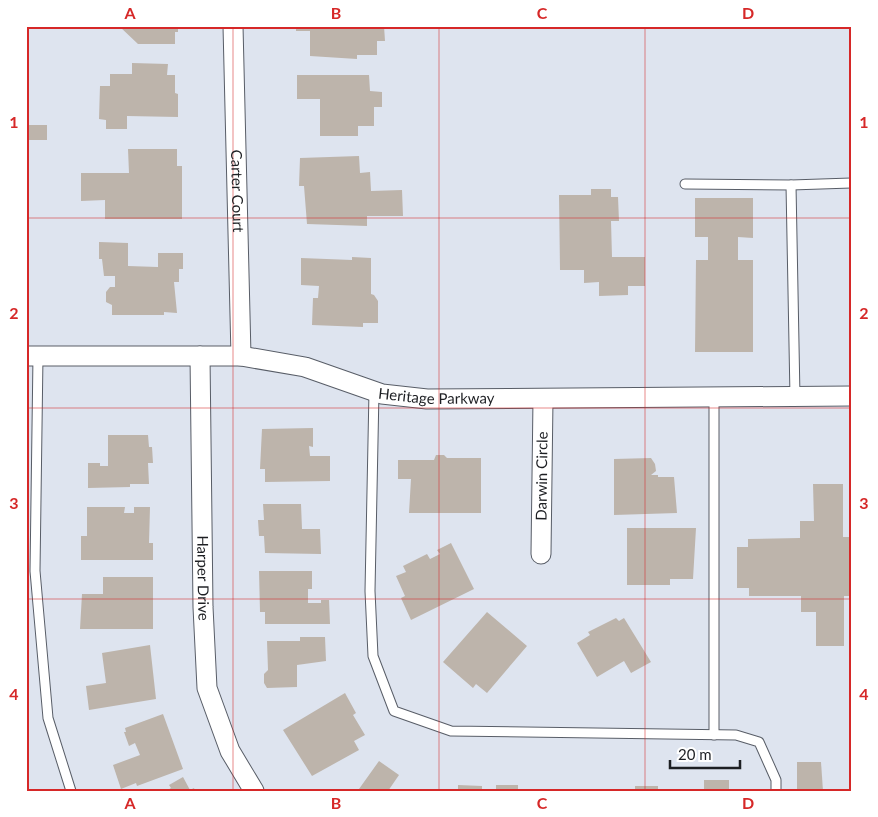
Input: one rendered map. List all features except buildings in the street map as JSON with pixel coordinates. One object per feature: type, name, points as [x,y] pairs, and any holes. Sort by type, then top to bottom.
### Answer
[{"type":"street","name":"Carter Court","points":[[233,26],[241,356]]},
{"type":"street","name":"Heritage Parkway","points":[[32,356],[241,356],[305,367],[374,391],[427,399],[852,396]]},
{"type":"street","name":"Harper Drive","points":[[200,356],[203,607],[207,688],[230,751],[254,791]]},
{"type":"street","name":"Darwin Circle","points":[[541,554],[542,399]]},
{"type":"lane","points":[[685,184],[851,183]]},
{"type":"lane","points":[[791,184],[795,397]]},
{"type":"lane","points":[[32,356],[35,571],[48,718],[71,791]]},
{"type":"lane","points":[[374,391],[370,591],[373,656],[394,711],[451,731],[736,735],[759,742],[776,780],[776,791]]},
{"type":"lane","points":[[714,398],[714,735]]}]
